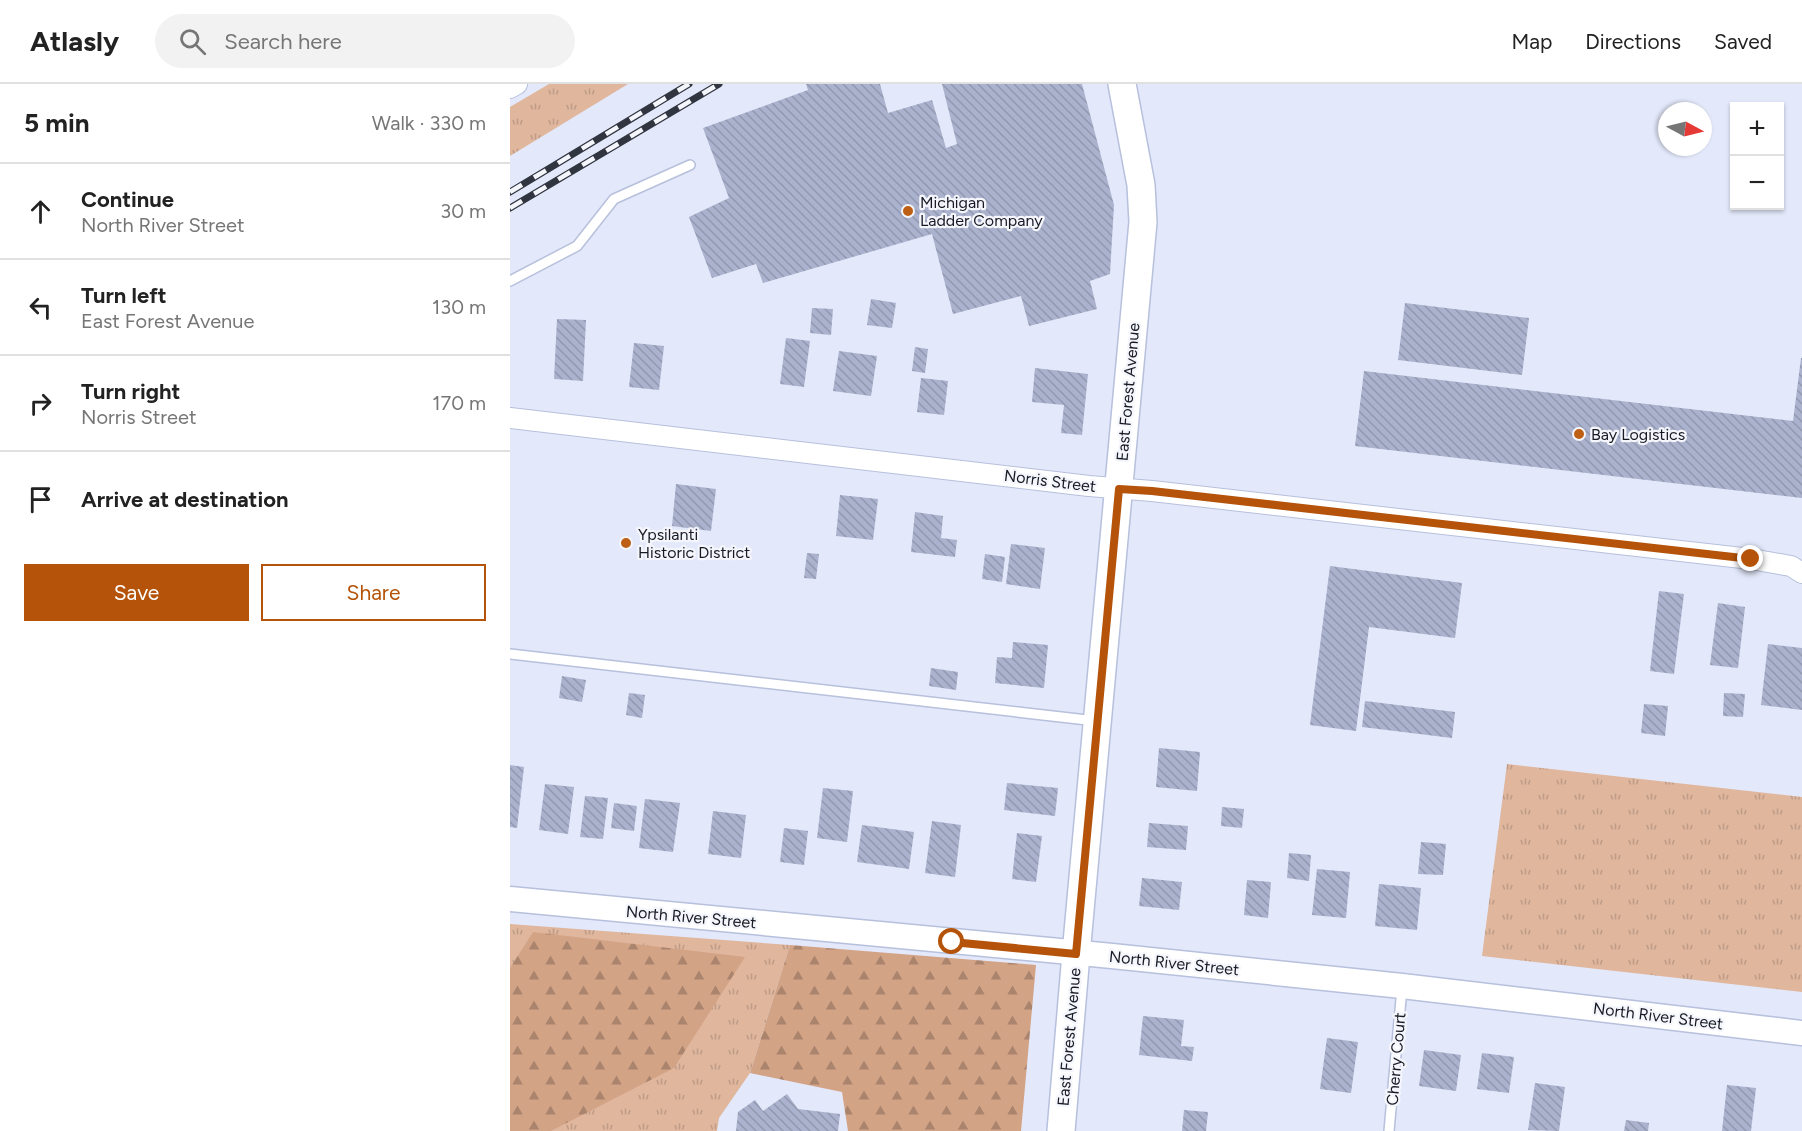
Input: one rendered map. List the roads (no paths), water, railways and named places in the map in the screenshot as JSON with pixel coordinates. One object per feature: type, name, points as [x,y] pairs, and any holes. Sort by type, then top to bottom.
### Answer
[{"type":"main road","name":"East Forest Avenue","points":[[1061,1131],[1143,222],[1141,185],[1122,84]]},
{"type":"street","points":[[510,88],[517,84]]},
{"type":"street","name":"Norris Street","points":[[510,418],[1751,559],[1791,566],[1802,573]]},
{"type":"street","name":"North River Street","points":[[510,899],[1402,986],[1802,1033]]},
{"type":"lane","points":[[510,281],[577,246],[614,199],[690,165]]},
{"type":"lane","points":[[510,654],[1098,721]]},
{"type":"lane","name":"Cherry Court","points":[[1389,1131],[1402,986]]},
{"type":"railway","points":[[510,192],[689,84]]},
{"type":"railway","points":[[510,208],[719,84]]},
{"type":"place","name":"Michigan Ladder Company","points":[[908,211]]},
{"type":"place","name":"Bay Logistics","points":[[1579,434]]},
{"type":"place","name":"Ypsilanti Historic District","points":[[626,543]]}]
